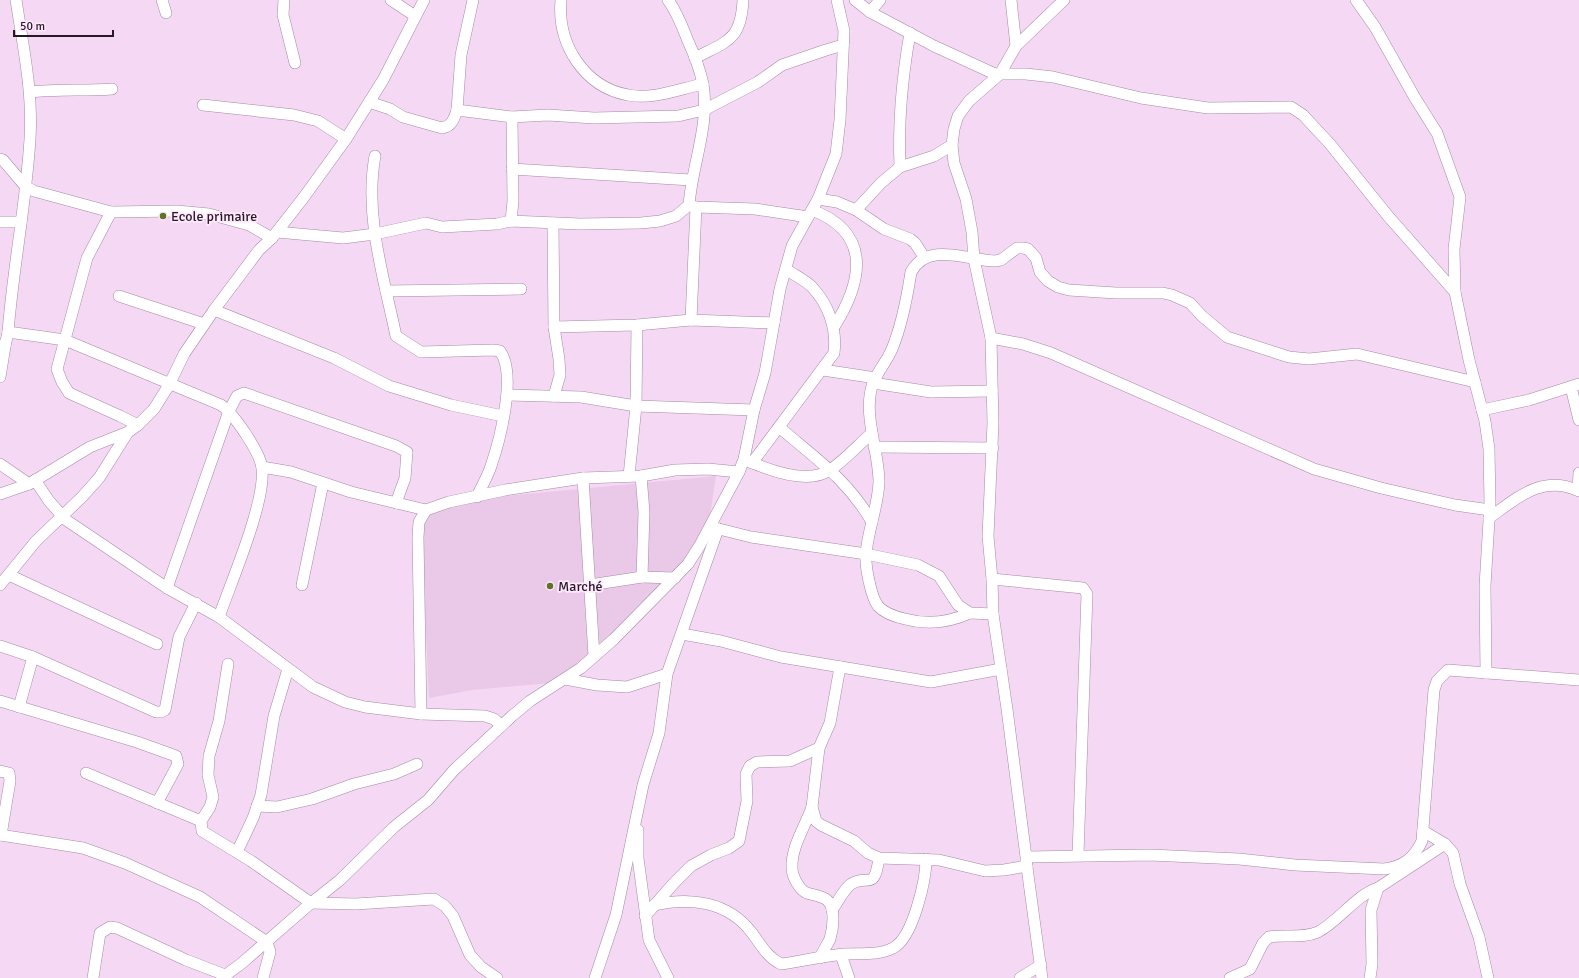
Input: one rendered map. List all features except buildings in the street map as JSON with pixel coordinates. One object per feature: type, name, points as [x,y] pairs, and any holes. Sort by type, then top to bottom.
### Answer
[{"type":"street","points":[[0,377],[3,345],[8,332],[5,306],[21,222],[26,187],[30,138],[30,92],[16,0]]},
{"type":"street","points":[[162,0],[166,13]]},
{"type":"street","points":[[284,0],[283,15],[295,63]]},
{"type":"street","points":[[391,0],[415,16]]},
{"type":"street","points":[[0,494],[32,482],[90,447],[128,432],[138,426],[154,409],[169,385],[184,354],[204,324],[259,250],[274,235],[304,197],[346,138],[382,80],[424,0]]},
{"type":"street","points":[[369,102],[390,109],[403,117],[442,128],[448,126],[453,120],[457,110],[461,55],[473,0]]},
{"type":"street","points":[[561,0],[562,23],[569,48],[576,62],[596,83],[628,95],[648,96],[703,84]]},
{"type":"street","points":[[668,0],[677,14],[695,58],[703,84],[704,110],[701,142],[691,180],[690,320]]},
{"type":"street","points":[[695,58],[728,41],[738,30],[743,0]]},
{"type":"street","points":[[748,461],[754,410],[765,373],[774,323],[792,246],[818,198],[836,154],[840,120],[844,45],[844,31],[837,0]]},
{"type":"street","points":[[855,0],[870,12],[910,33],[976,66],[996,74],[1026,74],[1053,78],[1141,98],[1208,108],[1291,107],[1303,115],[1330,144],[1388,216],[1455,292]]},
{"type":"street","points":[[870,12],[880,0]]},
{"type":"street","points":[[1011,0],[1016,46]]},
{"type":"street","points":[[1042,978],[993,614],[988,529],[993,448],[991,338],[974,259],[971,224],[966,199],[954,163],[952,145],[954,129],[958,116],[970,101],[1000,74],[1016,46],[1064,0]]},
{"type":"street","points":[[1356,0],[1375,27],[1415,98],[1437,133],[1453,173],[1460,198],[1454,249],[1455,292],[1482,410],[1489,449],[1490,514],[1485,586],[1486,673]]},
{"type":"street","points":[[900,167],[900,104],[903,74],[910,33]]},
{"type":"street","points":[[457,110],[512,117],[548,115],[594,118],[678,116],[704,110],[758,82],[782,65],[844,45]]},
{"type":"street","points":[[30,92],[54,89],[81,91],[112,89]]},
{"type":"street","points":[[203,105],[294,115],[318,121],[346,138]]},
{"type":"street","points":[[511,221],[513,201],[512,117]]},
{"type":"street","points":[[856,210],[881,183],[900,167],[934,156],[952,145]]},
{"type":"street","points":[[376,156],[373,168],[375,234],[396,336],[421,352],[500,351],[504,357],[507,394],[503,416],[491,467],[477,497]]},
{"type":"street","points":[[0,159],[3,160],[26,187],[34,191],[111,212],[176,211],[209,214],[248,225],[274,235],[343,238],[375,234],[426,224],[442,227],[497,224],[511,221],[580,224],[660,221],[676,216],[692,206],[810,213],[834,220],[844,228],[856,251],[856,271],[852,291],[845,310],[834,327]]},
{"type":"street","points":[[512,169],[691,180]]},
{"type":"street","points":[[818,198],[837,202],[856,210],[884,229],[910,239],[915,243],[924,257]]},
{"type":"street","points":[[111,212],[87,258],[57,369],[62,382],[69,393],[120,416],[138,426]]},
{"type":"street","points":[[0,222],[21,222]]},
{"type":"street","points":[[553,223],[554,327],[560,359],[560,375],[554,396]]},
{"type":"street","points":[[993,614],[970,613],[959,618],[929,622],[910,621],[891,616],[878,606],[872,591],[866,554],[876,508],[879,483],[878,463],[872,433],[871,397],[875,380],[895,341],[906,301],[910,272],[924,257],[936,254],[995,261],[1001,260],[1018,248],[1028,249],[1036,258],[1040,272],[1048,281],[1058,287],[1069,290],[1108,293],[1172,295],[1190,303],[1207,321],[1226,337],[1289,357],[1309,359],[1357,354],[1475,382]]},
{"type":"street","points":[[595,978],[616,915],[638,807],[659,732],[667,674],[682,634],[714,528],[739,472],[779,427],[823,370],[834,353],[836,340],[833,321],[823,302],[811,286],[786,269]]},
{"type":"street","points":[[386,291],[521,289]]},
{"type":"street","points":[[119,296],[204,324]]},
{"type":"street","points":[[214,310],[334,358],[389,386],[451,405],[503,416]]},
{"type":"street","points":[[554,327],[637,325],[690,320],[774,323]]},
{"type":"street","points":[[629,476],[636,406],[637,325]]},
{"type":"street","points":[[8,332],[65,340],[169,385],[221,405],[229,411],[244,430],[262,467],[262,486],[219,617]]},
{"type":"street","points":[[991,338],[1023,344],[1051,353],[1314,469],[1381,488],[1490,514],[1527,491],[1550,485],[1566,486],[1578,490],[1579,473]]},
{"type":"street","points":[[823,370],[931,392],[992,391]]},
{"type":"street","points":[[1482,410],[1529,400],[1575,385],[1579,420]]},
{"type":"street","points":[[167,588],[229,411],[237,396],[244,393],[346,428],[407,452],[405,478],[396,503]]},
{"type":"street","points":[[507,394],[581,397],[636,406],[754,410]]},
{"type":"street","points":[[779,427],[831,469],[856,498],[872,522]]},
{"type":"street","points":[[0,585],[36,541],[99,478],[128,432]]},
{"type":"street","points":[[748,461],[778,472],[803,476],[817,475],[831,469],[872,433]]},
{"type":"street","points":[[874,447],[993,448]]},
{"type":"street","points":[[0,464],[32,482],[62,516],[90,537],[167,588],[219,617],[313,687],[345,702],[421,714],[485,716],[494,719],[501,725]]},
{"type":"street","points":[[262,467],[290,472],[351,492],[426,510],[449,502],[505,490],[584,478],[641,476],[708,469],[739,472]]},
{"type":"street","points":[[641,476],[644,512],[642,577]]},
{"type":"street","points":[[584,478],[594,656]]},
{"type":"street","points":[[302,585],[324,483]]},
{"type":"street","points":[[421,714],[418,538],[419,522],[426,510]]},
{"type":"street","points":[[714,528],[797,545],[866,554],[918,565],[939,576],[958,606],[970,613]]},
{"type":"street","points":[[93,978],[100,933],[110,926],[224,977],[340,880],[394,827],[428,800],[454,770],[501,725],[530,701],[565,679],[614,640],[688,564],[714,528]]},
{"type":"street","points":[[9,575],[157,644]]},
{"type":"street","points":[[590,585],[642,577],[675,578]]},
{"type":"street","points":[[992,579],[1083,588],[1087,594],[1078,855]]},
{"type":"street","points":[[0,646],[33,657],[156,712],[161,712],[165,710],[182,628],[196,603]]},
{"type":"street","points":[[682,634],[721,641],[781,657],[931,682],[1001,669]]},
{"type":"street","points":[[20,707],[33,657]]},
{"type":"street","points":[[228,664],[219,722],[210,756],[208,775],[213,797],[210,807],[201,821],[202,831],[237,852],[311,903],[356,904],[434,899],[445,906],[453,916],[470,955],[481,967],[497,978]]},
{"type":"street","points":[[820,958],[830,939],[832,910],[828,900],[806,893],[798,885],[792,869],[795,843],[805,827],[812,807],[819,748],[830,723],[840,668]]},
{"type":"street","points":[[237,852],[253,818],[261,795],[274,716],[288,669]]},
{"type":"street","points":[[812,807],[816,821],[820,825],[854,841],[868,854],[879,858],[926,859],[954,862],[984,871],[1004,870],[1026,862],[1078,855],[1150,854],[1239,859],[1295,865],[1384,869],[1396,868],[1408,861],[1417,852],[1422,841],[1434,690],[1437,681],[1448,670],[1579,680]]},
{"type":"street","points":[[565,679],[596,685],[622,687],[667,674]]},
{"type":"street","points":[[0,701],[137,742],[176,756],[178,764],[157,802]]},
{"type":"street","points":[[645,916],[691,866],[711,855],[730,848],[739,841],[747,801],[746,774],[750,766],[757,762],[790,761],[819,748]]},
{"type":"street","points":[[257,806],[277,807],[312,799],[354,784],[394,774],[417,764]]},
{"type":"street","points":[[0,771],[8,773],[10,781],[1,835],[83,848],[124,863],[200,897],[267,942],[270,952],[263,978]]},
{"type":"street","points":[[86,773],[201,821]]},
{"type":"street","points":[[638,807],[638,858],[649,940],[668,978]]},
{"type":"street","points":[[1423,831],[1445,844],[1453,853],[1460,884],[1478,937],[1488,978]]},
{"type":"street","points":[[1230,978],[1250,969],[1263,943],[1269,937],[1297,937],[1318,932],[1370,892],[1445,844]]},
{"type":"street","points":[[832,910],[849,886],[853,883],[868,881],[874,878],[877,872],[879,858]]},
{"type":"street","points":[[654,905],[683,900],[711,905],[738,918],[773,960],[781,964],[841,954],[884,952],[894,948],[902,940],[911,923],[921,896],[926,873],[926,859]]},
{"type":"street","points":[[1370,978],[1372,964],[1371,910],[1378,888]]},
{"type":"street","points":[[841,954],[849,978]]},
{"type":"street","points":[[1020,978],[1041,965]]},
{"type":"shaded area","points":[[716,476],[710,515],[688,564],[562,682],[472,690],[429,698],[420,504]]},
{"type":"place","name":"Ecole primaire","points":[[163,216]]},
{"type":"place","name":"Marché","points":[[550,586]]}]
